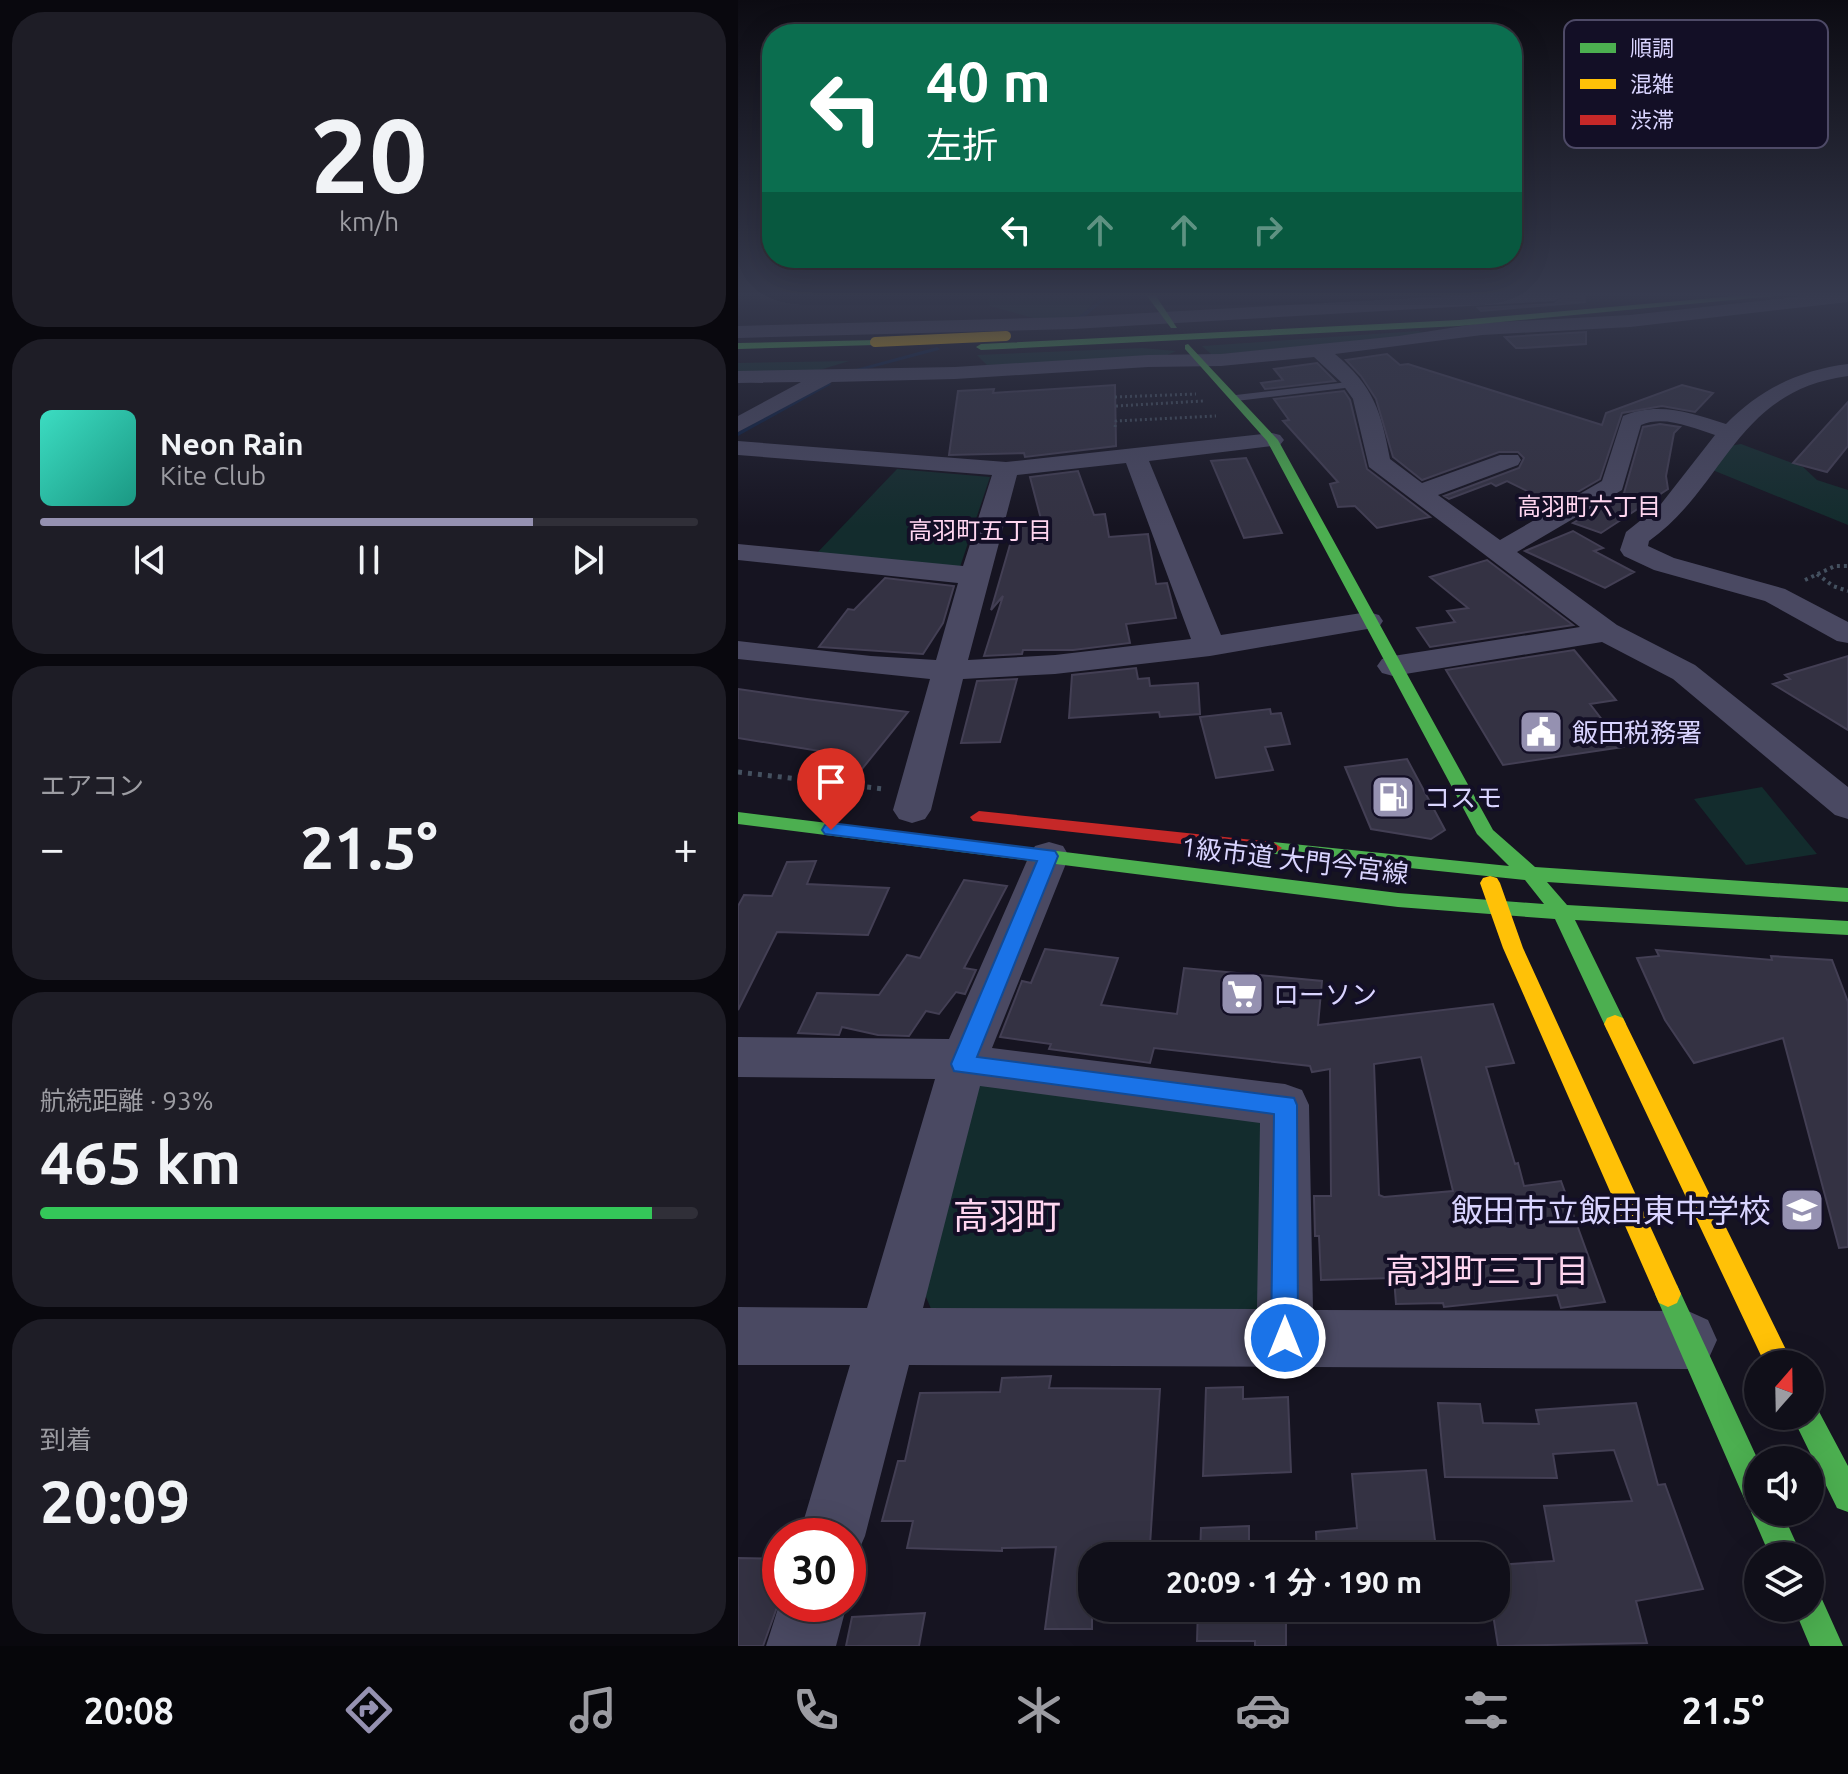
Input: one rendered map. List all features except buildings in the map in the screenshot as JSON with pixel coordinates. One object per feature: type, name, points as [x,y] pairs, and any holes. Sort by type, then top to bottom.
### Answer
[{"type":"main road","points":[[1211,373],[1272,440],[1486,834],[1531,875],[1561,912],[1772,1350]]},
{"type":"main road","points":[[959,815],[1486,871],[1848,895]]},
{"type":"main road","name":"1級市道 大門今宮線","points":[[738,818],[1382,898],[1498,909],[1848,928]]},
{"type":"main road","points":[[1486,834],[1486,871],[1513,948],[1744,1463]]},
{"type":"main road","points":[[1813,1430],[1848,1497]]},
{"type":"main road","points":[[1816,1622],[1827,1646]]},
{"type":"street","points":[[738,425],[835,373]]},
{"type":"street","points":[[738,377],[957,373]]},
{"type":"street","points":[[1344,373],[1357,384],[1370,412],[1378,462],[1606,632],[1684,672],[1848,808]]},
{"type":"street","points":[[1833,373],[1799,379],[1783,388],[1731,432],[1663,520],[1636,538],[1634,550],[1664,564],[1775,595],[1848,634]]},
{"type":"street","points":[[738,445],[861,374]]},
{"type":"street","points":[[1498,552],[1613,485],[1631,421],[1642,414],[1663,415],[1731,432]]},
{"type":"street","points":[[738,445],[1006,469],[1272,440]]},
{"type":"street","points":[[1134,453],[1210,647]]},
{"type":"street","points":[[1419,493],[1509,460]]},
{"type":"street","points":[[912,810],[974,576],[1006,469]]},
{"type":"street","points":[[738,552],[974,576]]},
{"type":"street","points":[[738,650],[950,670],[1099,661],[1210,647],[1368,621]]},
{"type":"street","points":[[1393,666],[1606,632]]},
{"type":"street","points":[[837,1518],[963,1062],[1049,856]]},
{"type":"street","points":[[738,1057],[963,1062],[1285,1105],[1285,1338]]},
{"type":"street","points":[[738,1336],[1688,1340]]},
{"type":"street","points":[[801,1646],[808,1622]]},
{"type":"lane","points":[[1236,398],[1357,384]]},
{"type":"lane","points":[[1848,808],[1848,820]]},
{"type":"path","points":[[1115,397],[1203,393]]},
{"type":"path","points":[[1116,406],[1210,401]]},
{"type":"path","points":[[1115,427],[1116,421],[1215,415],[1225,426]]},
{"type":"path","points":[[1775,595],[1835,566],[1848,566]]},
{"type":"path","points":[[1817,574],[1833,586],[1848,591]]},
{"type":"green space","points":[[1741,444],[1803,467],[1817,480],[1848,490],[1848,525],[1710,469],[1730,446]]},
{"type":"green space","points":[[897,469],[990,477],[960,567],[817,553]]},
{"type":"green space","points":[[1762,787],[1817,854],[1746,865],[1694,799]]},
{"type":"green space","points":[[976,1082],[1271,1120],[1268,1311],[935,1318],[923,1290]]},
{"type":"waterway","points":[[738,434],[828,384]]},
{"type":"traffic: fast","points":[[1211,373],[1272,440],[1486,834],[1531,875],[1561,912],[1615,1024]]},
{"type":"traffic: fast","points":[[738,818],[1398,900],[1498,909],[1848,928]]},
{"type":"traffic: fast","points":[[1273,848],[1486,871],[1848,895]]},
{"type":"traffic: fast","points":[[1668,1294],[1744,1463]]},
{"type":"traffic: fast","points":[[1813,1430],[1848,1497]]},
{"type":"traffic: fast","points":[[1772,1526],[1780,1542]]},
{"type":"traffic: fast","points":[[1816,1622],[1827,1646]]},
{"type":"traffic: slow","points":[[1490,883],[1513,948],[1668,1294]]},
{"type":"traffic: slow","points":[[1615,1024],[1772,1350]]},
{"type":"traffic: jam","points":[[979,817],[1273,848]]},
{"type":"place","name":"飯田税務署","points":[[1541,732]]},
{"type":"place","name":"コスモ","points":[[1393,797]]},
{"type":"place","name":"ローソン","points":[[1242,994]]},
{"type":"place","name":"飯田市立飯田東中学校","points":[[1802,1210]]},
{"type":"district","name":"高羽町六丁目","points":[[1589,506]]},
{"type":"district","name":"高羽町五丁目","points":[[980,530]]},
{"type":"district","name":"高羽町","points":[[1007,1215]]},
{"type":"district","name":"高羽町三丁目","points":[[1487,1270]]},
{"type":"route","points":[[831,830],[1049,856],[962,1064],[1285,1105],[1285,1338]]}]
